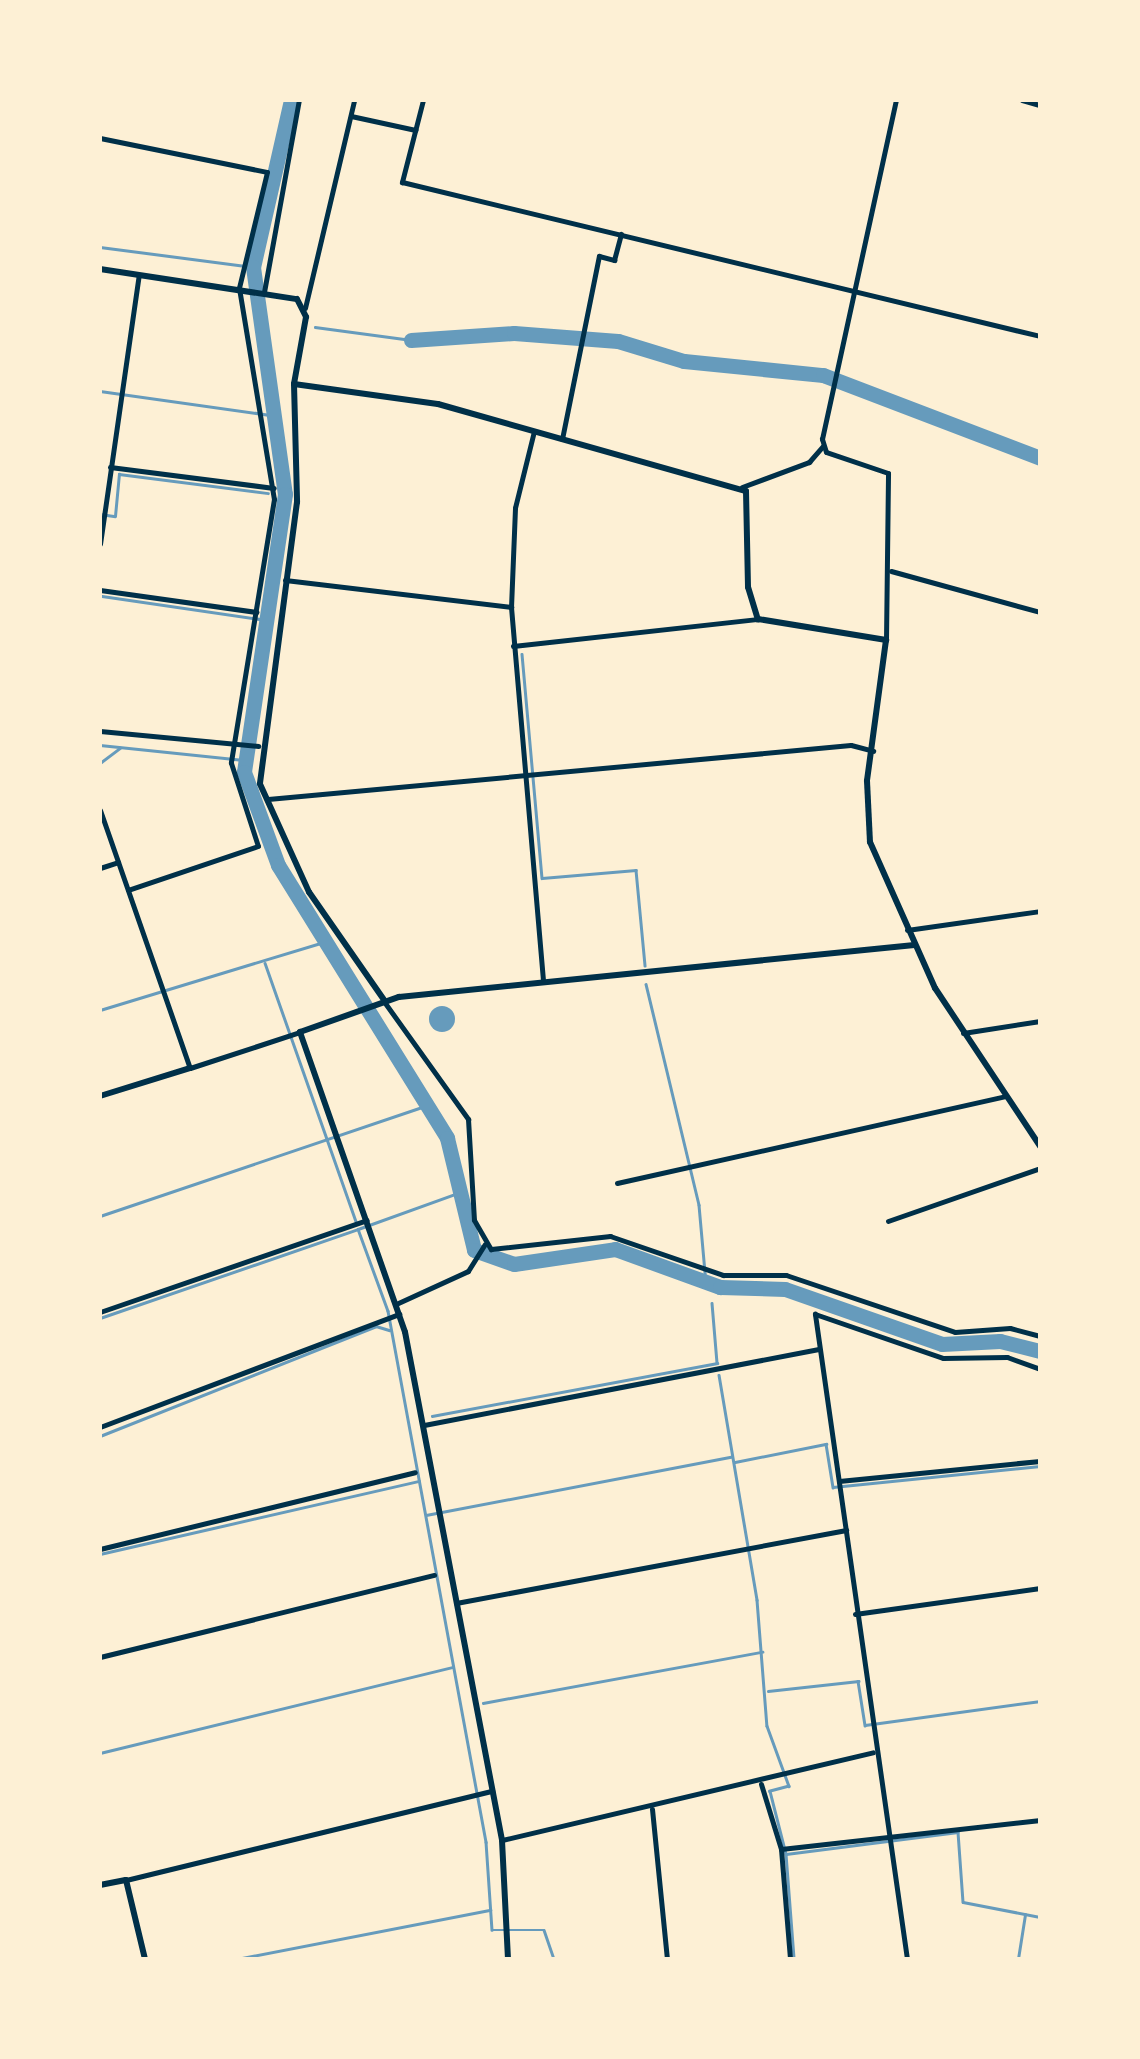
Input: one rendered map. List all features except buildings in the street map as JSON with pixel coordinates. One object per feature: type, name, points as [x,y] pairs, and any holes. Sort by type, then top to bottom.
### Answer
[{"type":"street","points":[[264,292],[299,100]]},
{"type":"street","points":[[354,100],[305,308],[294,384],[297,502],[255,746],[265,800],[309,892],[468,1119],[484,1245],[474,1265],[396,1304]]},
{"type":"street","points":[[423,100],[402,182],[1040,336]]},
{"type":"street","points":[[294,384],[438,404],[742,487],[808,462],[822,446],[834,371],[896,100]]},
{"type":"street","points":[[1022,100],[1040,104]]},
{"type":"street","points":[[351,116],[415,130]]},
{"type":"street","points":[[100,138],[266,172],[239,288],[274,488],[231,760],[258,846],[128,890]]},
{"type":"street","points":[[562,439],[584,348],[599,256],[614,260],[620,234]]},
{"type":"street","points":[[100,269],[264,292],[305,308]]},
{"type":"street","points":[[100,544],[139,274]]},
{"type":"street","points":[[534,430],[515,508],[511,606],[512,646],[530,774],[544,984]]},
{"type":"street","points":[[822,446],[888,473],[891,572],[873,751],[870,842],[914,945],[963,1033],[1040,1146]]},
{"type":"street","points":[[110,468],[274,488]]},
{"type":"street","points":[[742,487],[758,619]]},
{"type":"street","points":[[891,572],[1040,612]]},
{"type":"street","points":[[284,580],[511,606]]},
{"type":"street","points":[[100,590],[255,616]]},
{"type":"street","points":[[512,646],[758,619],[886,640]]},
{"type":"street","points":[[100,731],[255,746]]},
{"type":"street","points":[[265,800],[852,745],[873,751]]},
{"type":"street","points":[[100,810],[190,1068]]},
{"type":"street","points":[[100,868],[118,862]]},
{"type":"street","points":[[907,930],[1040,911]]},
{"type":"street","points":[[100,1096],[382,1001],[914,945]]},
{"type":"street","points":[[963,1033],[1040,1021]]},
{"type":"street","points":[[293,1034],[337,1136],[363,1224],[396,1304],[392,1316],[424,1425],[502,1840],[508,1959]]},
{"type":"street","points":[[617,1183],[689,1170],[1005,1096]]},
{"type":"street","points":[[888,1222],[1040,1168]]},
{"type":"street","points":[[100,1312],[363,1224]]},
{"type":"street","points":[[484,1245],[512,1251],[610,1236],[713,1272],[786,1275],[955,1332],[1010,1328],[1040,1336]]},
{"type":"street","points":[[907,1959],[873,1752],[816,1314],[943,1358],[1007,1357],[1040,1369]]},
{"type":"street","points":[[100,1428],[392,1316]]},
{"type":"street","points":[[424,1425],[819,1348]]},
{"type":"street","points":[[839,1485],[1040,1461]]},
{"type":"street","points":[[100,1549],[414,1472]]},
{"type":"street","points":[[456,1603],[846,1530]]},
{"type":"street","points":[[100,1657],[434,1575]]},
{"type":"street","points":[[855,1614],[1040,1588]]},
{"type":"street","points":[[502,1840],[760,1784],[873,1752]]},
{"type":"street","points":[[760,1784],[784,1848],[790,1959]]},
{"type":"street","points":[[100,1885],[492,1791]]},
{"type":"street","points":[[652,1809],[667,1959]]},
{"type":"street","points":[[784,1848],[1040,1820]]},
{"type":"street","points":[[126,1880],[145,1959]]},
{"type":"water","points":[[442,1006],[451,1010],[455,1019],[451,1028],[442,1032],[433,1028],[429,1019],[433,1010]]},
{"type":"waterway","points":[[291,100],[253,267],[285,494],[244,772],[278,865],[447,1138],[474,1250],[514,1264],[615,1249],[720,1287],[785,1289],[942,1344],[1000,1341],[1040,1351]]},
{"type":"waterway","points":[[100,247],[253,267]]},
{"type":"waterway","points":[[315,327],[411,340]]},
{"type":"waterway","points":[[411,340],[514,333],[618,341],[684,361],[823,375],[1040,458]]},
{"type":"waterway","points":[[100,391],[271,415]]},
{"type":"waterway","points":[[100,514],[115,516],[119,474],[268,493]]},
{"type":"waterway","points":[[280,494],[285,494]]},
{"type":"waterway","points":[[102,596],[266,620]]},
{"type":"waterway","points":[[522,654],[542,878],[636,870],[645,966]]},
{"type":"waterway","points":[[100,745],[243,760]]},
{"type":"waterway","points":[[100,763],[120,748]]},
{"type":"waterway","points":[[100,1010],[327,941]]},
{"type":"waterway","points":[[265,963],[356,1221]]},
{"type":"waterway","points":[[646,984],[699,1205],[706,1283]]},
{"type":"waterway","points":[[100,1216],[427,1105]]},
{"type":"waterway","points":[[358,1229],[458,1193]]},
{"type":"waterway","points":[[100,1318],[358,1229],[388,1311],[486,1842],[492,1930],[544,1930],[554,1959]]},
{"type":"waterway","points":[[717,1292],[720,1287]]},
{"type":"waterway","points":[[712,1303],[717,1362]]},
{"type":"waterway","points":[[100,1436],[376,1326],[389,1330]]},
{"type":"waterway","points":[[432,1416],[717,1363]]},
{"type":"waterway","points":[[719,1375],[757,1600],[767,1726],[789,1786],[770,1791],[786,1854],[794,1959]]},
{"type":"waterway","points":[[735,1462],[826,1444],[833,1487],[1040,1466]]},
{"type":"waterway","points":[[426,1515],[731,1457]]},
{"type":"waterway","points":[[100,1554],[419,1481]]},
{"type":"waterway","points":[[483,1703],[762,1652]]},
{"type":"waterway","points":[[100,1753],[453,1667]]},
{"type":"waterway","points":[[768,1691],[858,1681],[865,1725],[1040,1701]]},
{"type":"waterway","points":[[786,1854],[958,1832],[963,1902],[1040,1917]]},
{"type":"waterway","points":[[237,1959],[490,1910]]},
{"type":"waterway","points":[[1018,1959],[1025,1915]]}]
